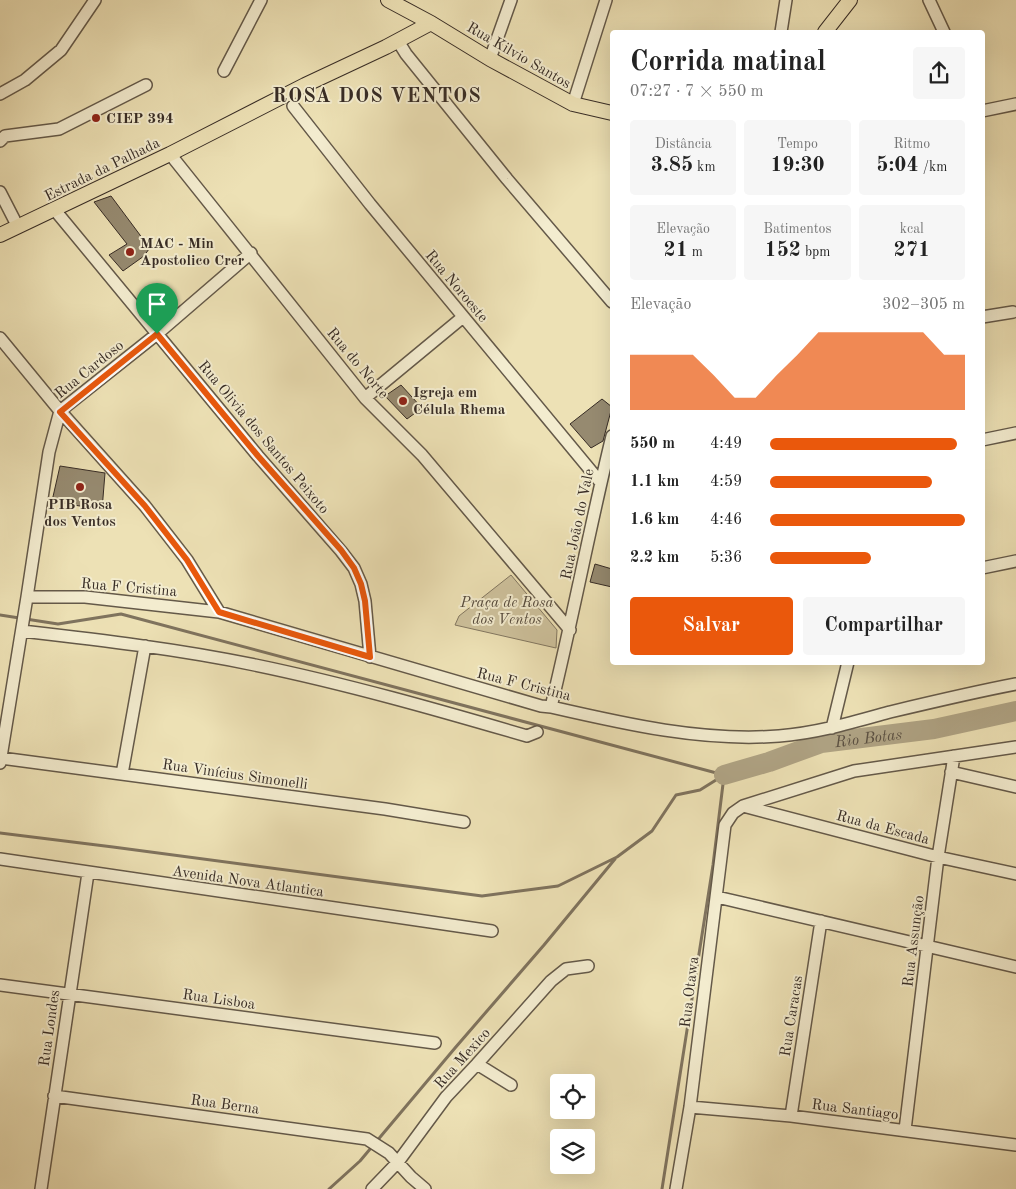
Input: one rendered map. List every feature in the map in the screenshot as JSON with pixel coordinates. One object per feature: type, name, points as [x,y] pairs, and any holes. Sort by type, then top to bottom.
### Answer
[{"type":"main road","points":[[827,30],[850,0]]},
{"type":"main road","name":"Rua Kilvio Santos","points":[[393,1],[490,59],[573,104],[610,113]]},
{"type":"main road","name":"Estrada da Palhada","points":[[0,235],[170,154],[431,23]]},
{"type":"street","points":[[0,94],[25,80],[60,50],[95,0]]},
{"type":"street","points":[[224,71],[261,0]]},
{"type":"street","points":[[490,59],[511,0]]},
{"type":"street","points":[[573,104],[606,0]]},
{"type":"street","points":[[781,30],[786,0]]},
{"type":"street","points":[[929,0],[943,30]]},
{"type":"street","points":[[398,41],[406,54],[610,300]]},
{"type":"street","points":[[0,141],[5,136],[59,129],[146,85]]},
{"type":"street","points":[[985,110],[1016,104]]},
{"type":"street","name":"Rua Noroeste","points":[[293,106],[370,204],[600,483]]},
{"type":"street","name":"Rua do Norte","points":[[170,154],[366,398],[422,455],[570,630]]},
{"type":"street","points":[[0,192],[18,227]]},
{"type":"street","name":"Rua Olivia dos Santos Peixoto","points":[[54,209],[258,456],[341,550],[354,568],[361,584],[365,601],[370,657]]},
{"type":"street","name":"Rua Cardoso","points":[[60,412],[157,334],[251,253]]},
{"type":"street","points":[[985,317],[1013,312]]},
{"type":"street","points":[[366,398],[464,317]]},
{"type":"street","points":[[0,338],[60,412],[145,506],[187,560],[219,612]]},
{"type":"street","points":[[0,760],[27,600],[49,452],[60,412]]},
{"type":"street","points":[[985,439],[1016,432]]},
{"type":"street","name":"Rua João do Vale","points":[[551,707],[570,630],[600,483],[610,444]]},
{"type":"street","points":[[985,567],[1016,561]]},
{"type":"street","name":"Rua F Cristina","points":[[27,600],[104,598],[219,612],[542,706],[619,723],[708,736],[780,736],[832,728],[952,697],[1016,684]]},
{"type":"street","points":[[22,628],[145,646],[255,665],[394,699],[528,736],[537,732]]},
{"type":"street","points":[[122,774],[145,646]]},
{"type":"street","points":[[832,728],[847,665]]},
{"type":"street","points":[[743,806],[854,771],[1016,746]]},
{"type":"street","name":"Rua Assunção","points":[[905,1130],[938,857],[954,756]]},
{"type":"street","name":"Rua Vinícius Simonelli","points":[[0,760],[122,774],[385,809],[464,822]]},
{"type":"street","points":[[951,772],[1016,787]]},
{"type":"street","name":"Rua da Escada","points":[[743,806],[938,857],[1016,874]]},
{"type":"street","name":"Rua Otawa","points":[[676,1189],[690,1107],[725,825],[733,812],[743,806]]},
{"type":"street","name":"Avenida Nova Atlantica","points":[[0,859],[492,931]]},
{"type":"street","name":"Rua Londes","points":[[41,1189],[88,872]]},
{"type":"street","points":[[717,897],[1016,967]]},
{"type":"street","name":"Rua Caracas","points":[[791,1116],[821,921]]},
{"type":"street","name":"Rua Mexico","points":[[372,1189],[398,1162],[446,1097],[551,981],[566,969],[588,966]]},
{"type":"street","name":"Rua Lisboa","points":[[0,985],[434,1043]]},
{"type":"street","points":[[477,1064],[511,1085]]},
{"type":"street","name":"Rua Berna","points":[[54,1096],[367,1138],[389,1153],[411,1178],[425,1189]]},
{"type":"street","name":"Rua Santiago","points":[[690,1107],[791,1116],[1016,1145]]},
{"type":"green space","name":"Praça de Rosa dos Ventos","points":[[511,575],[557,630],[556,648],[455,625],[459,616]]},
{"type":"building","points":[[111,196],[149,249],[144,256],[123,271],[109,255],[127,244],[94,202]]},
{"type":"building","name":"Igreja em Célula Rhema","points":[[401,385],[422,408],[407,419],[385,396]]},
{"type":"building","points":[[602,399],[610,405],[610,415],[603,441],[591,448],[570,424]]},
{"type":"building","name":"PIB Rosa dos Ventos","points":[[60,466],[105,473],[102,510],[52,501]]},
{"type":"building","points":[[595,564],[610,568],[610,587],[590,582]]},
{"type":"waterway","points":[[0,615],[58,624],[121,614],[724,775]]},
{"type":"waterway","name":"Rio Botas","points":[[724,775],[769,762],[821,743],[934,729],[1016,711]]},
{"type":"waterway","points":[[0,833],[482,896],[558,886],[617,857],[652,831],[676,795],[700,790],[724,775]]},
{"type":"waterway","points":[[662,1189],[713,865],[724,776]]},
{"type":"waterway","points":[[329,1189],[360,1161],[615,859]]},
{"type":"place","name":"CIEP 394","points":[[96,118]]},
{"type":"place","name":"MAC - Min Apostolico Crer","points":[[130,252]]},
{"type":"place","name":"Igreja em Célula Rhema","points":[[403,401]]},
{"type":"place","name":"PIB Rosa dos Ventos","points":[[80,487]]},
{"type":"district","name":"ROSA DOS VENTOS","points":[[377,95]]},
{"type":"route","points":[[157,334],[258,456],[341,550],[354,568],[361,584],[365,601],[370,657],[219,612],[187,560],[145,506],[60,412],[157,334]]}]
